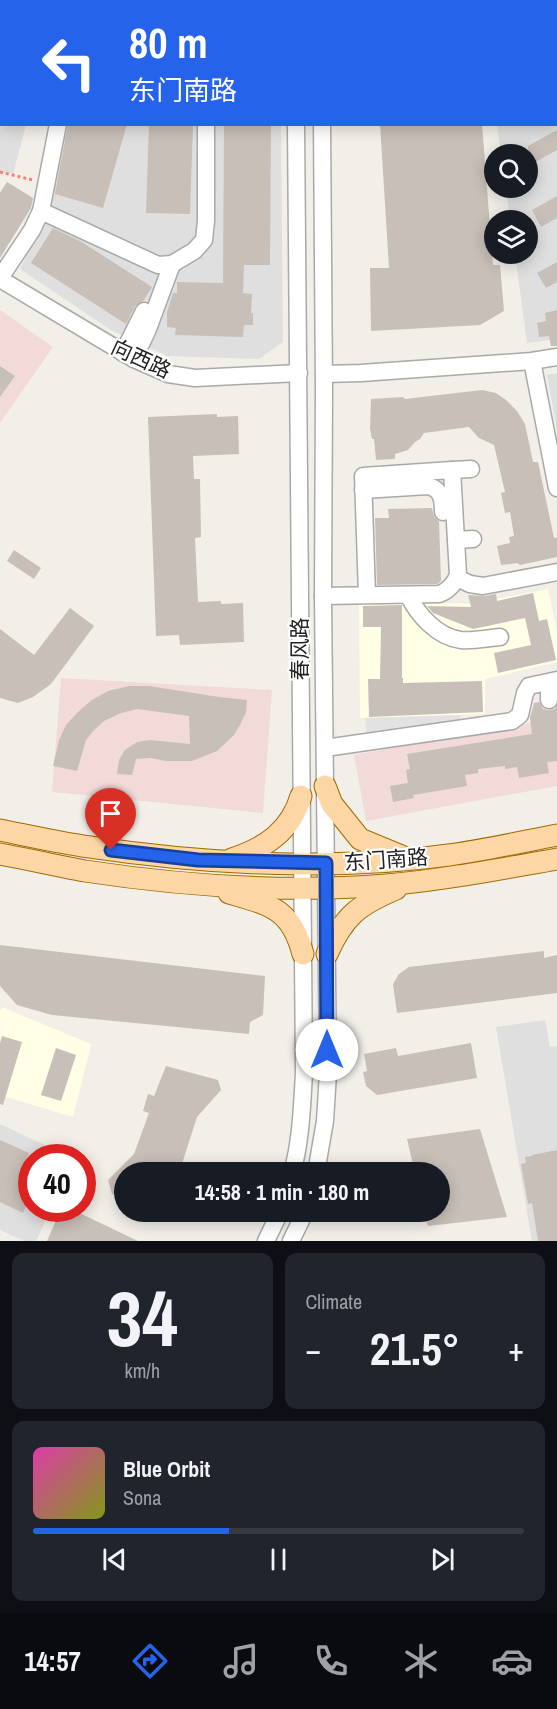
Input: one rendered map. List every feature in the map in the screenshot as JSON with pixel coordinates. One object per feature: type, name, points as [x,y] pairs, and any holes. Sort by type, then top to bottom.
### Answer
[{"type":"main road","points":[[325,786],[333,804],[360,839],[409,859]]},
{"type":"main road","points":[[225,861],[262,846],[282,830],[295,814],[301,796]]},
{"type":"main road","name":"东门南路","points":[[0,830],[88,847],[198,860],[302,863],[409,859],[449,855],[557,835]]},
{"type":"main road","name":"东门南路","points":[[0,854],[85,871],[197,884],[302,888],[452,878],[557,859]]},
{"type":"main road","points":[[327,954],[336,933],[354,912],[371,899],[412,882]]},
{"type":"main road","points":[[197,884],[277,909],[298,937],[303,954]]},
{"type":"street","points":[[0,279],[32,230],[41,211],[58,126]]},
{"type":"street","points":[[41,211],[158,265],[172,264],[194,251],[204,240],[206,126]]},
{"type":"street","name":"春风路","points":[[295,1162],[304,1073],[296,126]]},
{"type":"street","name":"春风路","points":[[318,1162],[325,1121],[328,1073],[323,596],[322,126]]},
{"type":"street","points":[[128,356],[148,329],[172,264]]},
{"type":"street","name":"向西路","points":[[0,279],[128,356],[168,374],[195,378],[299,373]]},
{"type":"street","points":[[128,356],[144,311]]},
{"type":"street","points":[[324,374],[532,361],[557,357]]},
{"type":"street","points":[[532,361],[557,488]]},
{"type":"street","points":[[367,595],[363,476],[471,469]]},
{"type":"street","points":[[439,594],[450,546],[452,470]]},
{"type":"street","points":[[363,490],[433,487],[441,496],[443,512]]},
{"type":"street","points":[[450,546],[473,539]]},
{"type":"street","points":[[450,546],[457,578]]},
{"type":"street","points":[[457,578],[470,584],[483,586],[557,572]]},
{"type":"street","points":[[323,596],[439,594],[457,578]]},
{"type":"street","points":[[408,595],[417,612],[426,622],[454,638],[468,640],[500,637]]},
{"type":"street","points":[[325,748],[512,721],[520,715],[526,689],[529,686],[557,680]]},
{"type":"street","points":[[266,1241],[275,1222]]},
{"type":"street","points":[[291,1241],[300,1222]]},
{"type":"path","points":[[0,172],[47,183]]},
{"type":"shaded area","points":[[0,126],[26,126],[13,174],[0,172]]},
{"type":"shaded area","points":[[68,126],[281,126],[283,342],[259,359],[167,356],[111,330],[20,269],[49,209]]},
{"type":"shaded area","points":[[497,126],[557,126],[557,339],[527,343],[516,264],[538,264],[538,210],[509,210],[507,198],[538,198],[538,144],[500,144]]},
{"type":"shaded area","points":[[0,310],[53,347],[0,423]]},
{"type":"shaded area","points":[[557,373],[557,430],[547,375]]},
{"type":"shaded area","points":[[548,589],[557,632],[557,662],[485,679],[485,714],[360,718],[359,601],[470,604]]},
{"type":"shaded area","points":[[61,678],[272,690],[263,813],[52,792]]},
{"type":"shaded area","points":[[460,715],[461,725],[367,738],[365,718]]},
{"type":"shaded area","points":[[557,718],[557,786],[366,821],[354,755]]},
{"type":"shaded area","points":[[2,1007],[91,1044],[73,1117],[0,1095],[0,1012]]},
{"type":"shaded area","points":[[545,1020],[550,1047],[557,1046],[557,1241],[532,1241],[496,1027]]},
{"type":"shaded area","points":[[0,1124],[43,1144],[18,1144],[18,1222],[45,1222],[36,1241],[24,1241],[0,1230]]},
{"type":"building","points":[[68,126],[126,126],[103,208],[55,194]]},
{"type":"building","points":[[149,126],[193,126],[190,214],[146,213]]},
{"type":"building","points":[[224,126],[271,126],[270,265],[244,265],[243,293],[252,294],[253,325],[244,325],[243,337],[175,335],[176,328],[167,327],[167,312],[173,293],[177,293],[177,282],[223,283]]},
{"type":"building","points":[[380,126],[482,126],[484,198],[488,198],[489,210],[484,210],[484,264],[500,265],[504,311],[480,325],[371,331],[370,268],[389,268]]},
{"type":"building","points":[[557,130],[557,150],[538,160],[538,144],[532,144]]},
{"type":"building","points":[[7,182],[33,198],[31,208],[0,258],[0,193]]},
{"type":"building","points":[[557,196],[557,218],[541,227],[538,221],[538,210],[532,210]]},
{"type":"building","points":[[53,228],[80,241],[152,287],[143,301],[135,306],[126,324],[31,263]]},
{"type":"building","points":[[557,262],[557,282],[546,288],[537,273]]},
{"type":"building","points":[[557,310],[557,346],[551,346],[549,336],[539,337],[537,323],[546,321],[545,313]]},
{"type":"building","points":[[0,366],[15,376],[0,397]]},
{"type":"building","points":[[482,390],[496,393],[506,400],[525,424],[533,462],[538,462],[554,538],[557,537],[557,557],[520,565],[517,563],[501,565],[497,546],[510,543],[509,537],[514,536],[510,512],[505,513],[501,493],[505,492],[494,445],[479,438],[469,427],[424,433],[408,450],[395,454],[395,459],[376,460],[374,439],[372,439],[370,429],[371,399],[403,397],[405,399]]},
{"type":"building","points":[[217,414],[217,417],[238,416],[239,454],[193,456],[194,479],[200,479],[201,537],[195,538],[198,602],[243,603],[244,642],[180,645],[179,635],[156,636],[148,417]]},
{"type":"building","points":[[432,508],[434,517],[439,521],[441,581],[437,584],[377,585],[375,518],[389,518],[388,509]]},
{"type":"building","points":[[14,550],[41,568],[34,579],[7,561]]},
{"type":"building","points":[[533,593],[539,621],[547,619],[556,660],[498,673],[494,653],[531,645],[525,618],[473,629],[433,613],[427,606],[471,607],[468,595],[496,594],[497,601]]},
{"type":"building","points":[[402,605],[403,683],[482,681],[483,712],[369,717],[368,679],[380,679],[381,627],[363,627],[363,606]]},
{"type":"building","points":[[70,608],[94,626],[51,684],[33,697],[18,703],[0,698],[0,629],[34,655]]},
{"type":"building","points":[[129,686],[149,686],[247,700],[246,712],[234,735],[217,751],[192,761],[136,759],[132,775],[117,774],[119,760],[125,750],[137,742],[150,740],[190,744],[189,716],[137,709],[121,713],[104,721],[86,740],[77,771],[53,766],[59,740],[66,725],[79,711],[108,691]]},
{"type":"building","points":[[539,702],[543,709],[554,709],[557,706],[557,761],[547,762],[549,773],[519,778],[517,767],[478,769],[478,773],[465,775],[467,786],[413,795],[414,798],[393,802],[390,786],[408,783],[406,770],[410,769],[407,754],[532,734],[530,718],[534,703]]},
{"type":"building","points":[[0,945],[265,976],[263,1015],[250,1022],[249,1034],[52,1015],[17,1005],[0,986]]},
{"type":"building","points":[[544,951],[544,958],[557,955],[557,993],[397,1013],[393,984],[399,974],[409,967]]},
{"type":"building","points":[[2,1036],[22,1042],[3,1105],[0,1104]]},
{"type":"building","points":[[471,1043],[477,1078],[377,1095],[366,1086],[363,1072],[367,1071],[364,1054],[396,1048],[398,1056]]},
{"type":"building","points":[[56,1048],[76,1055],[61,1101],[41,1095]]},
{"type":"building","points":[[166,1066],[218,1080],[221,1090],[197,1117],[183,1162],[126,1162],[134,1154],[149,1113],[143,1111],[148,1094],[154,1096]]},
{"type":"building","points":[[480,1129],[507,1217],[428,1226],[427,1222],[450,1222],[450,1162],[412,1162],[407,1139]]},
{"type":"building","points":[[0,1140],[18,1148],[18,1211],[0,1202]]},
{"type":"building","points":[[557,1150],[557,1241],[538,1241],[532,1203],[528,1204],[521,1164],[526,1163],[525,1157]]},
{"type":"building","points":[[114,1174],[114,1195],[112,1194],[108,1180]]},
{"type":"building","points":[[96,1221],[138,1241],[47,1241],[55,1222]]},
{"type":"route","points":[[111,850],[198,860],[326,863],[327,1050]]}]
